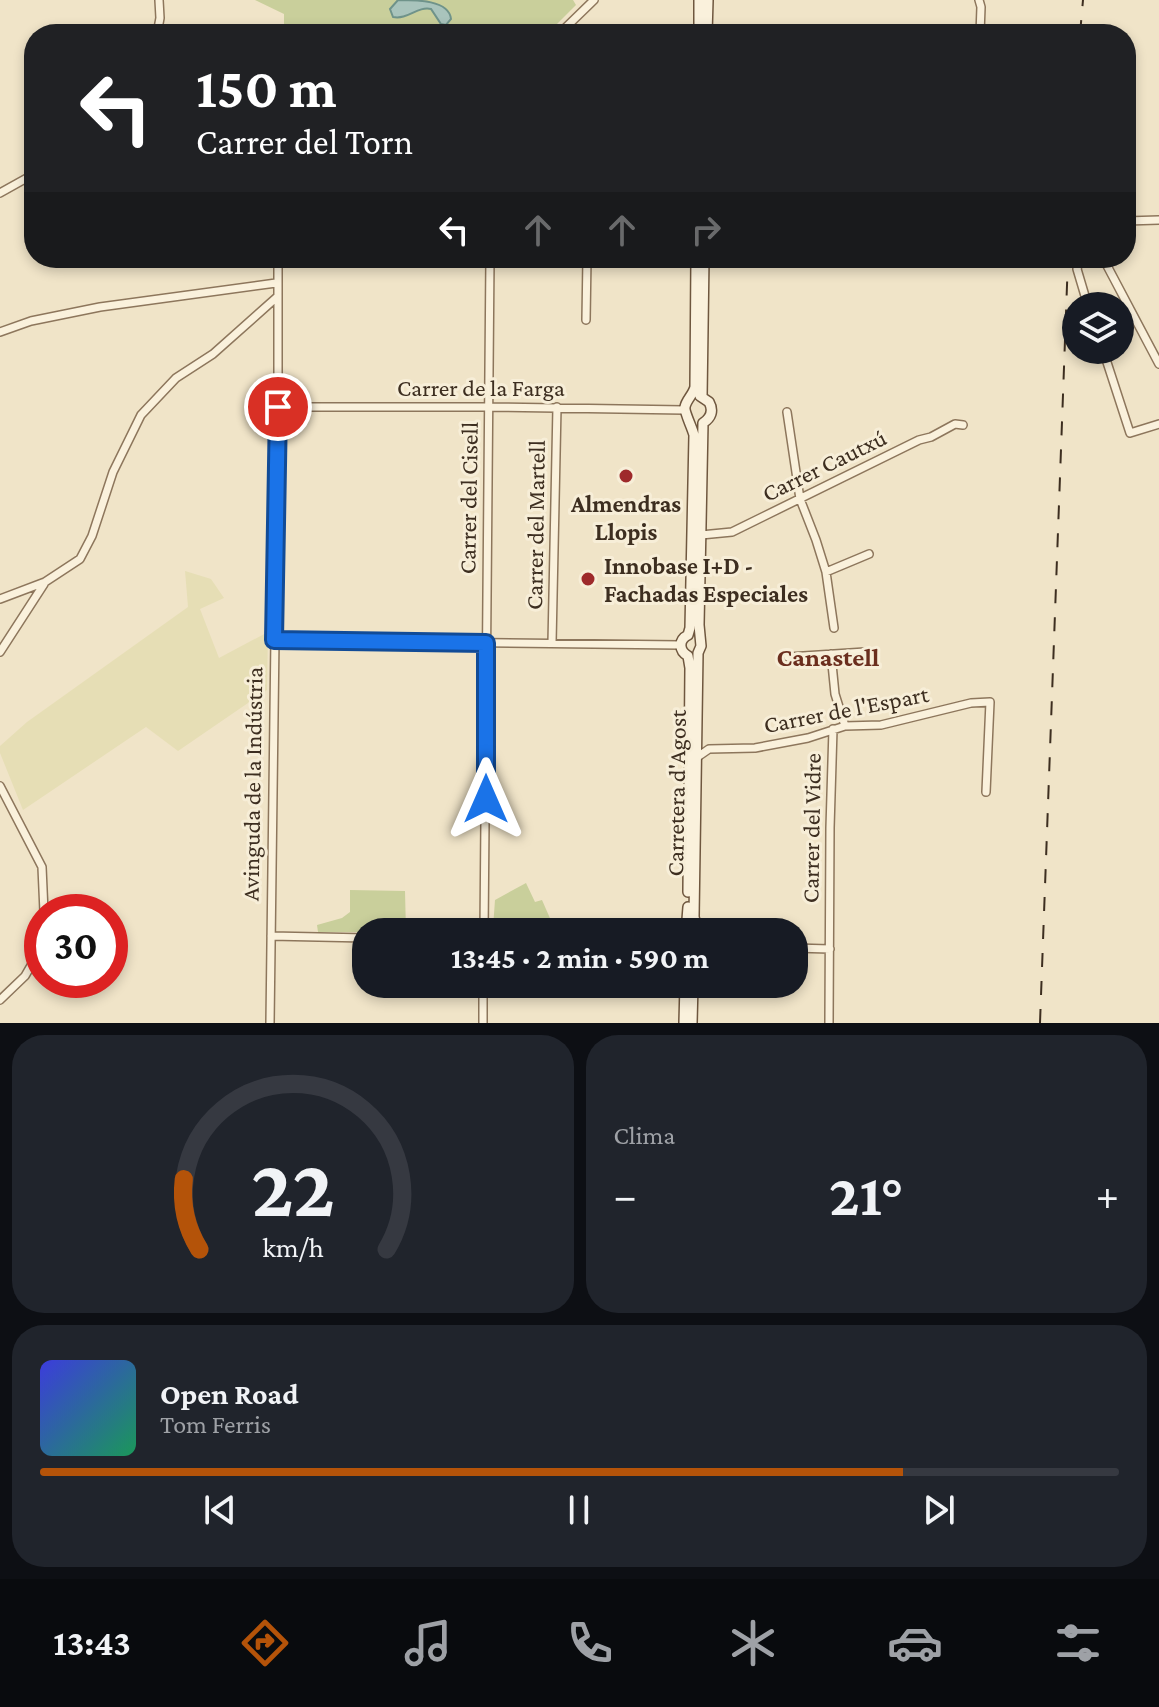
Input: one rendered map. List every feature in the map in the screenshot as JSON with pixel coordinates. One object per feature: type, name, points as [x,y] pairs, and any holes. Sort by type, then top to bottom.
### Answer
[{"type":"main road","points":[[699,0],[699,24]]},
{"type":"main road","points":[[707,24],[708,0]]},
{"type":"main road","points":[[696,268],[697,397]]},
{"type":"main road","points":[[697,397],[703,268]]},
{"type":"main road","points":[[688,635],[694,435],[684,410],[685,405],[697,397]]},
{"type":"main road","points":[[691,422],[703,423],[712,410],[709,402],[697,397]]},
{"type":"main road","points":[[699,639],[688,635],[682,639],[681,650],[693,654],[701,646],[703,423]]},
{"type":"main road","name":"Carretera d'Agost","points":[[693,654],[696,739],[694,918]]},
{"type":"main road","name":"Carretera d'Agost","points":[[688,918],[690,668],[693,654]]},
{"type":"main road","points":[[684,1023],[685,998]]},
{"type":"main road","points":[[692,1023],[693,998]]},
{"type":"street","points":[[159,0],[159,24]]},
{"type":"street","points":[[569,24],[594,0]]},
{"type":"street","points":[[979,0],[980,24]]},
{"type":"street","points":[[0,193],[24,180]]},
{"type":"street","points":[[1136,221],[1159,220]]},
{"type":"street","name":"Avinguda de la Indústria","points":[[270,1023],[277,268]]},
{"type":"street","name":"Carrer del Cisell","points":[[486,643],[490,268]]},
{"type":"street","points":[[586,320],[587,268]]},
{"type":"street","points":[[1077,268],[1084,292]]},
{"type":"street","points":[[1108,268],[1159,364]]},
{"type":"street","points":[[0,332],[31,321],[100,307],[276,283]]},
{"type":"street","points":[[0,599],[45,582],[80,559],[92,536],[113,472],[141,415],[176,378],[213,354],[277,297]]},
{"type":"street","points":[[1108,364],[1130,433],[1159,424]]},
{"type":"street","name":"Carrer de la Farga","points":[[278,407],[684,410]]},
{"type":"street","name":"Carrer del Martell","points":[[552,643],[557,407]]},
{"type":"street","points":[[787,412],[800,499],[826,572],[834,628]]},
{"type":"street","name":"Carrer Cautxú","points":[[701,535],[732,532],[955,424],[963,425]]},
{"type":"street","points":[[826,572],[869,554]]},
{"type":"street","points":[[0,652],[45,582]]},
{"type":"street","points":[[274,640],[680,645]]},
{"type":"street","points":[[484,918],[486,643]]},
{"type":"street","points":[[788,657],[865,652]]},
{"type":"street","points":[[831,654],[835,694],[845,726]]},
{"type":"street","name":"Carrer de l'Espart","points":[[709,749],[755,748],[808,738],[845,726],[881,725],[971,703],[990,702],[986,792]]},
{"type":"street","name":"Carrer del Vidre","points":[[829,1023],[833,729]]},
{"type":"street","points":[[696,739],[709,749],[696,758]]},
{"type":"street","points":[[0,786],[42,867],[43,894]]},
{"type":"street","points":[[271,936],[352,938]]},
{"type":"street","points":[[808,948],[830,949]]},
{"type":"street","points":[[0,1000],[24,977]]},
{"type":"street","points":[[483,998],[483,1023]]},
{"type":"shaded area","points":[[185,571],[211,579],[224,598],[200,609],[219,658],[268,632],[267,690],[178,751],[146,727],[23,810],[0,746],[27,722],[188,607]]},
{"type":"green space","points":[[255,0],[573,0],[576,5],[557,24],[284,24],[284,14]]},
{"type":"green space","points":[[526,883],[535,902],[542,900],[550,918],[494,918],[495,900]]},
{"type":"green space","points":[[350,890],[405,891],[406,918],[352,918],[352,932],[318,932],[317,925],[342,918],[350,912]]},
{"type":"water","points":[[398,0],[423,1],[445,8],[451,19],[447,24],[441,24],[431,9],[393,17],[390,9]]},
{"type":"railway","points":[[1081,24],[1083,0]]},
{"type":"railway","points":[[1040,1023],[1068,268]]},
{"type":"place","name":"Almendras Llopis","points":[[626,476]]},
{"type":"place","name":"Innobase I+D - Fachadas Especiales","points":[[588,579]]},
{"type":"district","name":"Canastell","points":[[828,657]]},
{"type":"route","points":[[278,407],[274,640],[486,643],[486,799]]}]
